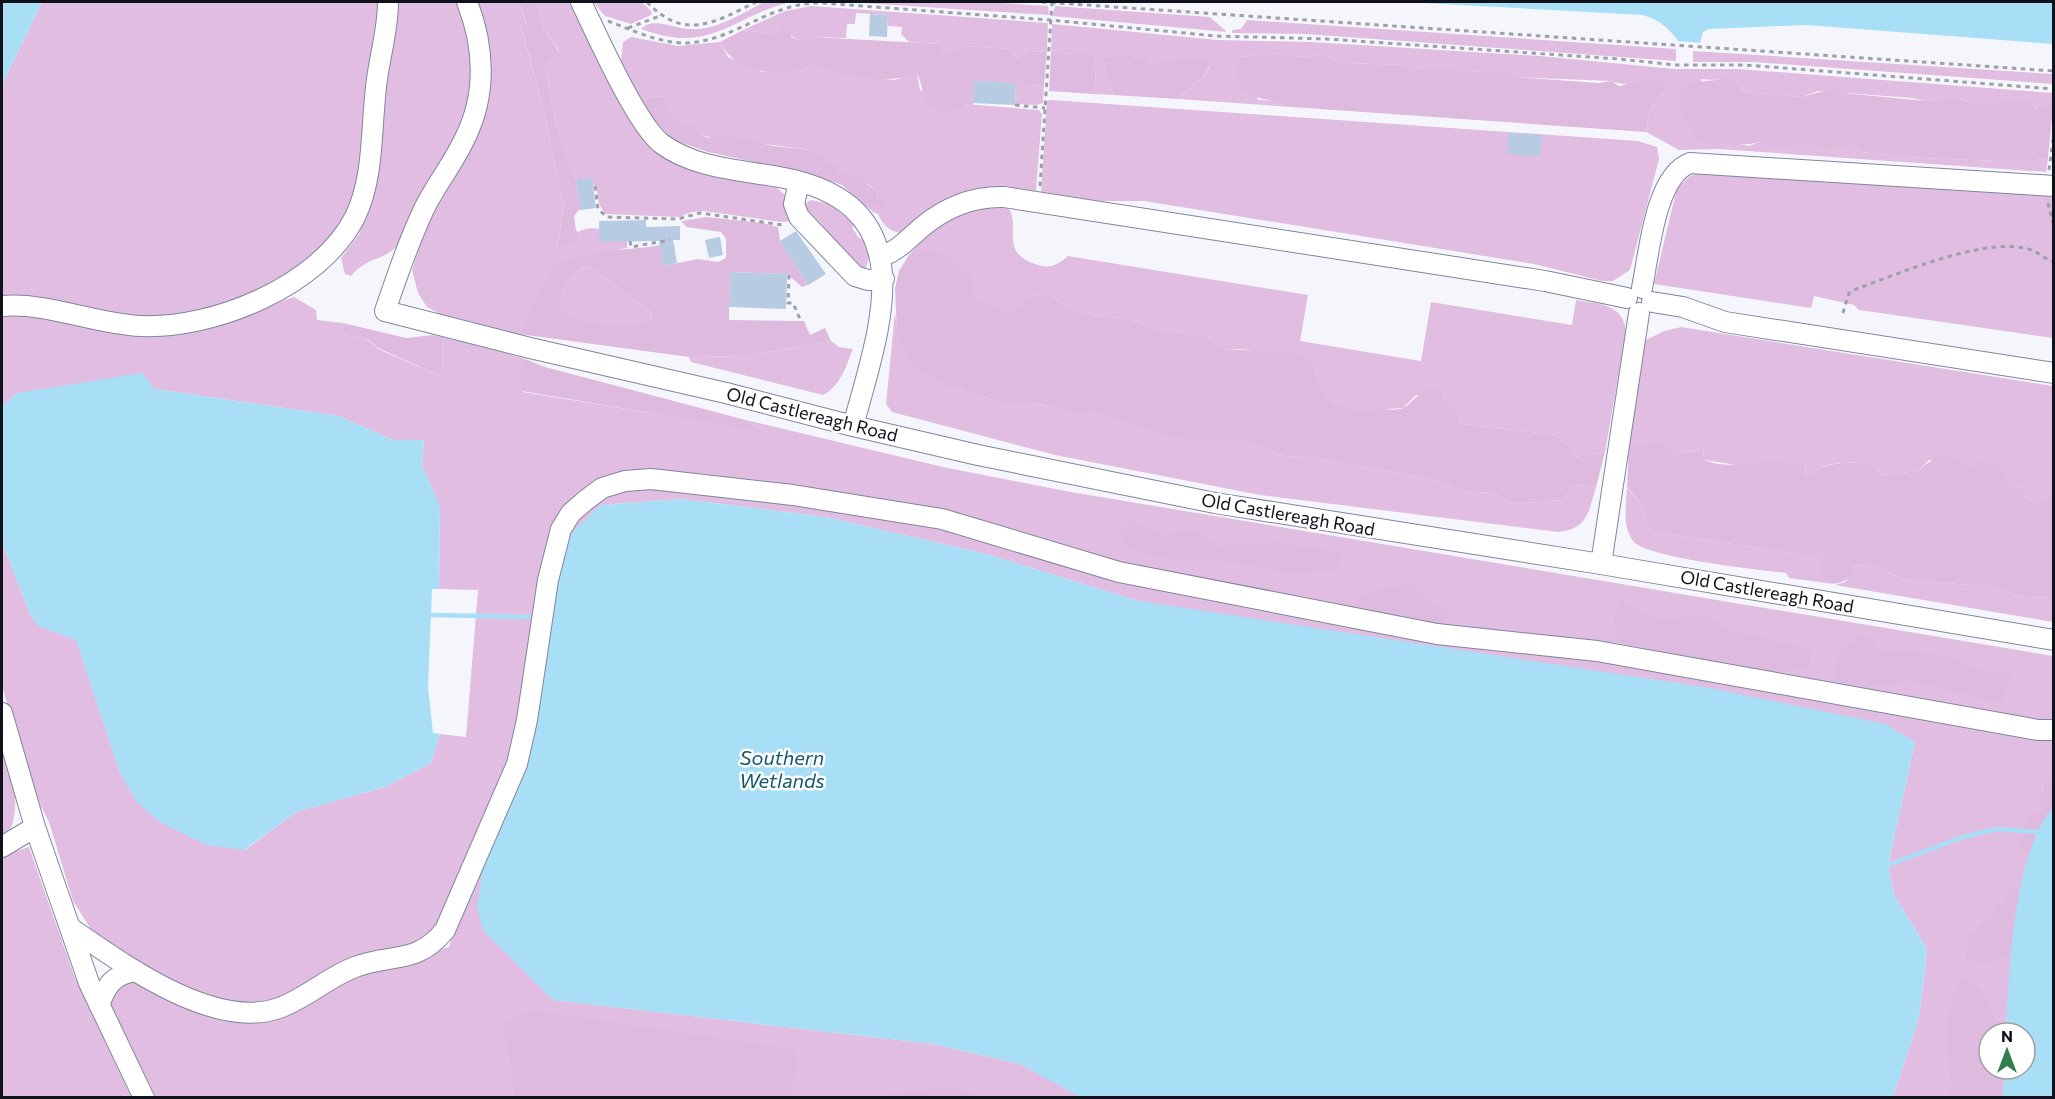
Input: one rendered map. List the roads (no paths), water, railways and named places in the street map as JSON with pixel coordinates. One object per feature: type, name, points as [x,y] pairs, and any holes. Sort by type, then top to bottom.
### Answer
[{"type":"street","points":[[2,306],[29,306],[140,326],[181,324],[251,303],[309,270],[339,242],[355,216],[368,174],[388,2]]},
{"type":"street","name":"Old Castlereagh Road","points":[[467,2],[476,27],[481,57],[476,109],[467,135],[425,207],[385,310],[456,330],[989,458],[1215,503],[1600,564],[2054,640]]},
{"type":"street","points":[[584,8],[642,120],[660,143],[684,156],[707,163],[799,182],[828,192],[852,210],[870,230],[881,257],[884,279],[879,330],[853,426]]},
{"type":"street","points":[[1600,564],[1640,300],[1664,190],[1676,170],[1690,163],[2050,185]]},
{"type":"street","points":[[799,182],[794,204],[799,217],[855,276],[868,280],[884,279]]},
{"type":"street","points":[[881,257],[898,250],[935,217],[966,201],[986,196],[1039,201],[1545,281],[1683,307],[1725,322],[2054,373]]},
{"type":"street","points":[[72,929],[136,971],[206,1005],[238,1013],[259,1013],[294,1002],[344,971],[360,965],[411,955],[432,946],[449,920],[517,764],[527,720],[548,580],[561,530],[571,513],[586,500],[602,488],[625,481],[651,479],[793,495],[942,519],[1119,572],[1425,631],[1598,651],[2038,730],[2054,730]]},
{"type":"street","points":[[2,713],[35,827],[89,983],[144,1098]]},
{"type":"street","points":[[2,847],[35,827]]},
{"type":"street","points":[[99,1005],[106,984],[118,974],[136,971]]},
{"type":"water","points":[[2,2],[42,2],[2,85]]},
{"type":"water","points":[[1405,2],[2053,2],[2053,44],[1807,25],[1709,29],[1703,32],[1700,43],[1678,41],[1663,25],[1643,15]]},
{"type":"water","points":[[142,373],[155,389],[339,416],[393,440],[424,440],[422,465],[440,506],[439,589],[432,589],[428,687],[433,733],[440,734],[431,763],[385,787],[296,812],[244,850],[207,845],[161,823],[137,802],[120,773],[76,640],[38,626],[31,616],[2,542],[2,407],[17,393]]},
{"type":"water","name":"Southern Wetlands","points":[[682,499],[826,517],[986,554],[1139,601],[1710,688],[1885,724],[1915,742],[1888,865],[1894,895],[1927,949],[1919,1018],[1893,1097],[1082,1098],[1020,1064],[933,1044],[553,1000],[483,930],[477,907],[486,849],[569,535],[601,505]]},
{"type":"water","points":[[2053,807],[2053,1097],[2003,1097],[2004,1081],[2037,1081],[2037,1021],[2007,1021],[2012,946],[2021,883],[2029,854],[2040,828]]},
{"type":"waterway","points":[[430,615],[539,617]]},
{"type":"waterway","points":[[1888,865],[1963,837],[1997,829],[2037,832]]}]
